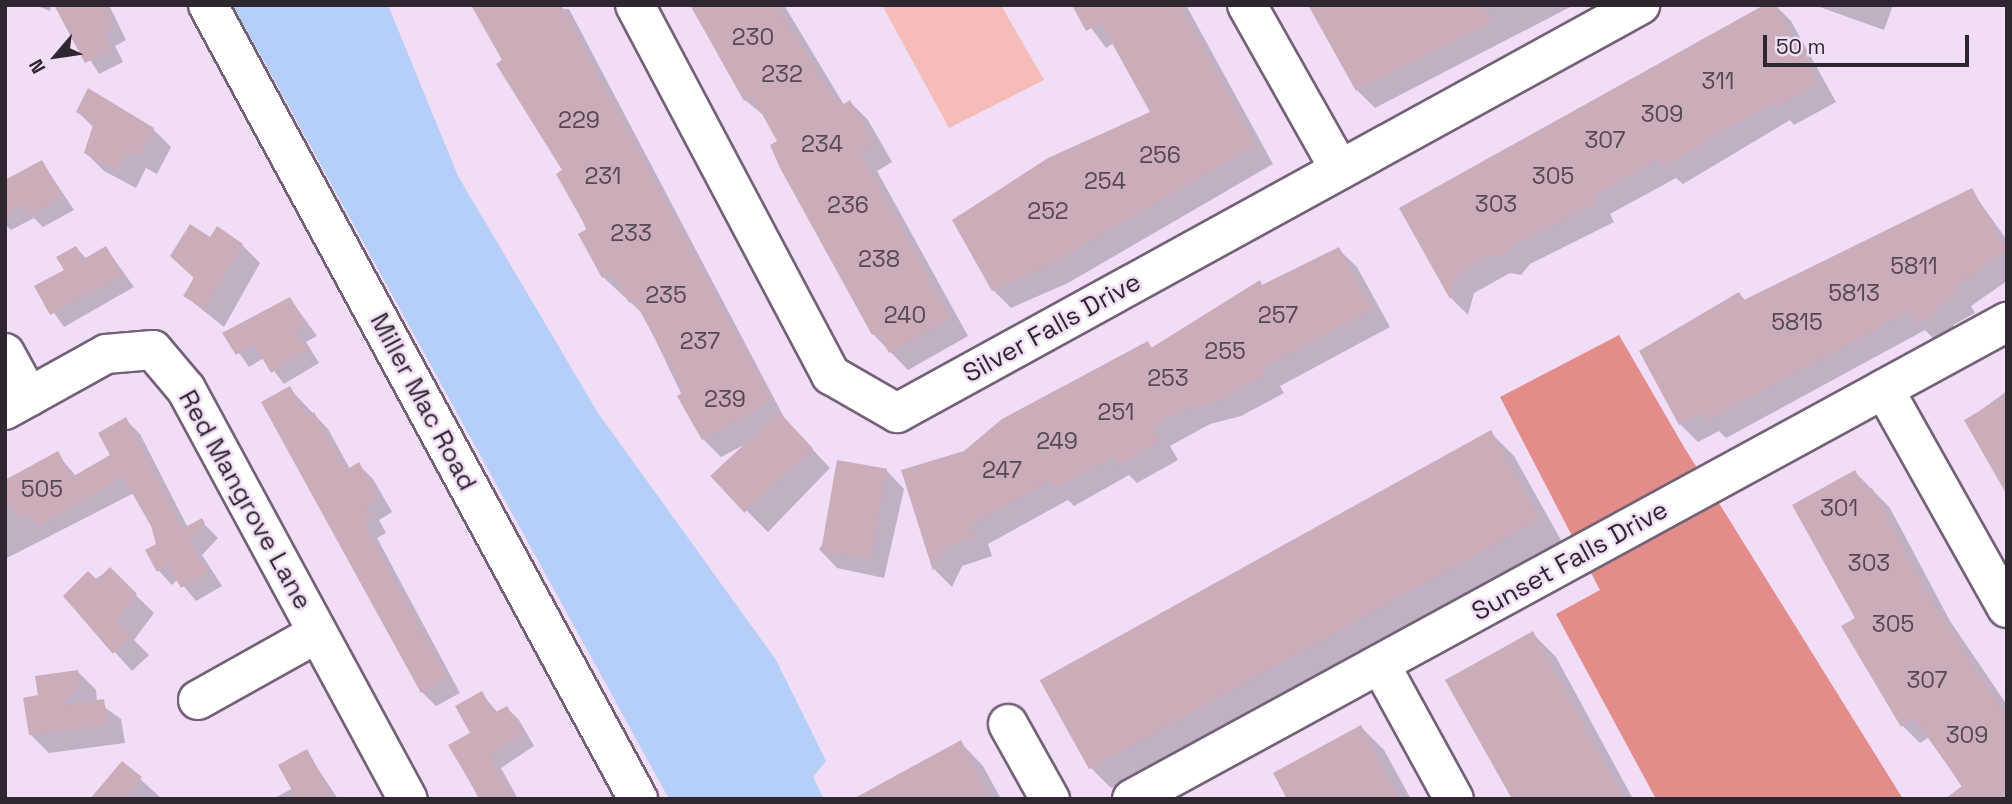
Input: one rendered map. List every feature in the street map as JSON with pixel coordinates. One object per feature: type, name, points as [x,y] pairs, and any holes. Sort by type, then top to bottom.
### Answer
[{"type":"street","name":"Miller Mac Road","points":[[208,5],[638,799]]},
{"type":"street","name":"Silver Falls Drive","points":[[635,5],[831,375],[897,413],[1640,5]]},
{"type":"street","points":[[1247,5],[1340,170]]},
{"type":"street","name":"Sunset Falls Drive","points":[[1132,799],[2007,322]]},
{"type":"street","name":"Red Mangrove Lane","points":[[17,404],[106,354],[153,350],[186,389],[408,799]]},
{"type":"street","points":[[5,353],[17,404]]},
{"type":"street","points":[[1884,389],[2007,608]]},
{"type":"street","points":[[198,700],[318,633]]},
{"type":"street","points":[[1380,664],[1454,799]]},
{"type":"street","points":[[1009,724],[1050,799]]},
{"type":"shaded area","points":[[882,5],[1001,5],[1044,80],[949,128]]},
{"type":"shaded area","points":[[1619,335],[1684,447],[1903,799],[1656,799],[1556,614],[1600,590],[1500,397]]},
{"type":"water","points":[[233,5],[388,5],[458,176],[598,413],[776,660],[826,761],[813,777],[824,799],[669,799]]},
{"type":"building","points":[[54,5],[104,5],[115,27],[104,33],[112,50],[85,63]]},
{"type":"building","points":[[471,5],[561,5],[772,401],[702,440],[677,396],[684,392],[634,300],[629,303],[612,272],[602,278],[578,234],[587,229],[556,174],[562,170],[496,64],[502,60]]},
{"type":"building","points":[[690,5],[776,5],[840,106],[850,100],[875,144],[860,152],[951,318],[889,353],[877,332],[872,335],[780,168],[770,145],[777,141],[752,96],[744,101]]},
{"type":"building","points":[[1072,5],[1180,5],[1256,145],[1050,265],[992,291],[952,220],[1048,158],[1150,112],[1101,23],[1086,31]]},
{"type":"building","points":[[1308,5],[1482,5],[1492,23],[1356,91]]},
{"type":"building","points":[[1764,5],[1775,5],[1819,83],[1775,108],[1772,103],[1664,167],[1659,159],[1593,196],[1597,204],[1512,246],[1502,258],[1491,255],[1457,275],[1450,299],[1399,208]]},
{"type":"building","points":[[88,88],[154,128],[139,157],[128,151],[117,171],[84,153],[94,122],[76,112]]},
{"type":"building","points":[[42,160],[63,197],[29,216],[23,205],[5,215],[5,180]]},
{"type":"building","points":[[1972,188],[2007,251],[1954,288],[1958,294],[1936,307],[1939,312],[1917,325],[1910,311],[1707,421],[1702,412],[1679,425],[1639,351],[1739,292],[1744,300]]},
{"type":"building","points":[[190,224],[210,237],[217,226],[243,244],[205,310],[183,296],[194,278],[170,256]]},
{"type":"building","points":[[76,246],[84,259],[106,246],[123,275],[50,315],[34,286],[64,270],[56,257]]},
{"type":"building","points":[[1339,247],[1373,309],[1263,368],[1267,374],[1223,399],[1194,410],[1191,406],[1153,427],[1161,441],[1117,466],[1112,457],[1055,489],[1051,481],[971,525],[975,538],[944,548],[933,571],[901,470],[964,451],[1002,419],[1148,341],[1151,348],[1260,280],[1262,285]]},
{"type":"building","points":[[290,297],[306,323],[295,330],[308,350],[271,373],[254,344],[236,355],[222,333]]},
{"type":"building","points":[[290,386],[307,416],[314,412],[346,470],[359,462],[379,498],[366,505],[373,518],[364,523],[447,678],[421,693],[261,402]]},
{"type":"building","points":[[2007,395],[2007,495],[1964,420]]},
{"type":"building","points":[[779,412],[813,449],[744,513],[710,476]]},
{"type":"building","points":[[126,417],[182,529],[202,518],[205,523],[189,540],[209,572],[181,588],[167,563],[157,572],[145,550],[156,544],[151,526],[123,477],[37,528],[30,514],[19,521],[5,497],[5,480],[58,451],[72,477],[110,455],[98,433]]},
{"type":"building","points":[[1491,430],[1540,519],[1089,769],[1040,680]]},
{"type":"building","points":[[837,460],[887,469],[871,559],[821,551]]},
{"type":"building","points":[[1855,470],[1867,491],[1872,488],[1932,601],[2007,717],[2007,799],[1945,799],[1962,786],[1914,718],[1901,727],[1841,626],[1855,618],[1792,505]]},
{"type":"building","points":[[110,567],[137,594],[117,620],[132,636],[113,654],[63,596],[88,571],[97,580]]},
{"type":"building","points":[[1533,631],[1624,799],[1512,799],[1445,680]]},
{"type":"building","points":[[78,670],[80,686],[60,706],[104,699],[108,725],[29,735],[23,698],[38,695],[35,676]]},
{"type":"building","points":[[482,691],[494,713],[507,706],[523,733],[490,756],[514,799],[480,799],[448,745],[470,733],[455,706]]},
{"type":"building","points":[[1361,725],[1399,799],[1287,799],[1273,773]]},
{"type":"building","points":[[961,740],[990,799],[853,799]]},
{"type":"building","points":[[307,749],[332,799],[297,799],[278,765]]},
{"type":"building","points":[[122,761],[142,777],[125,799],[90,799]]}]
